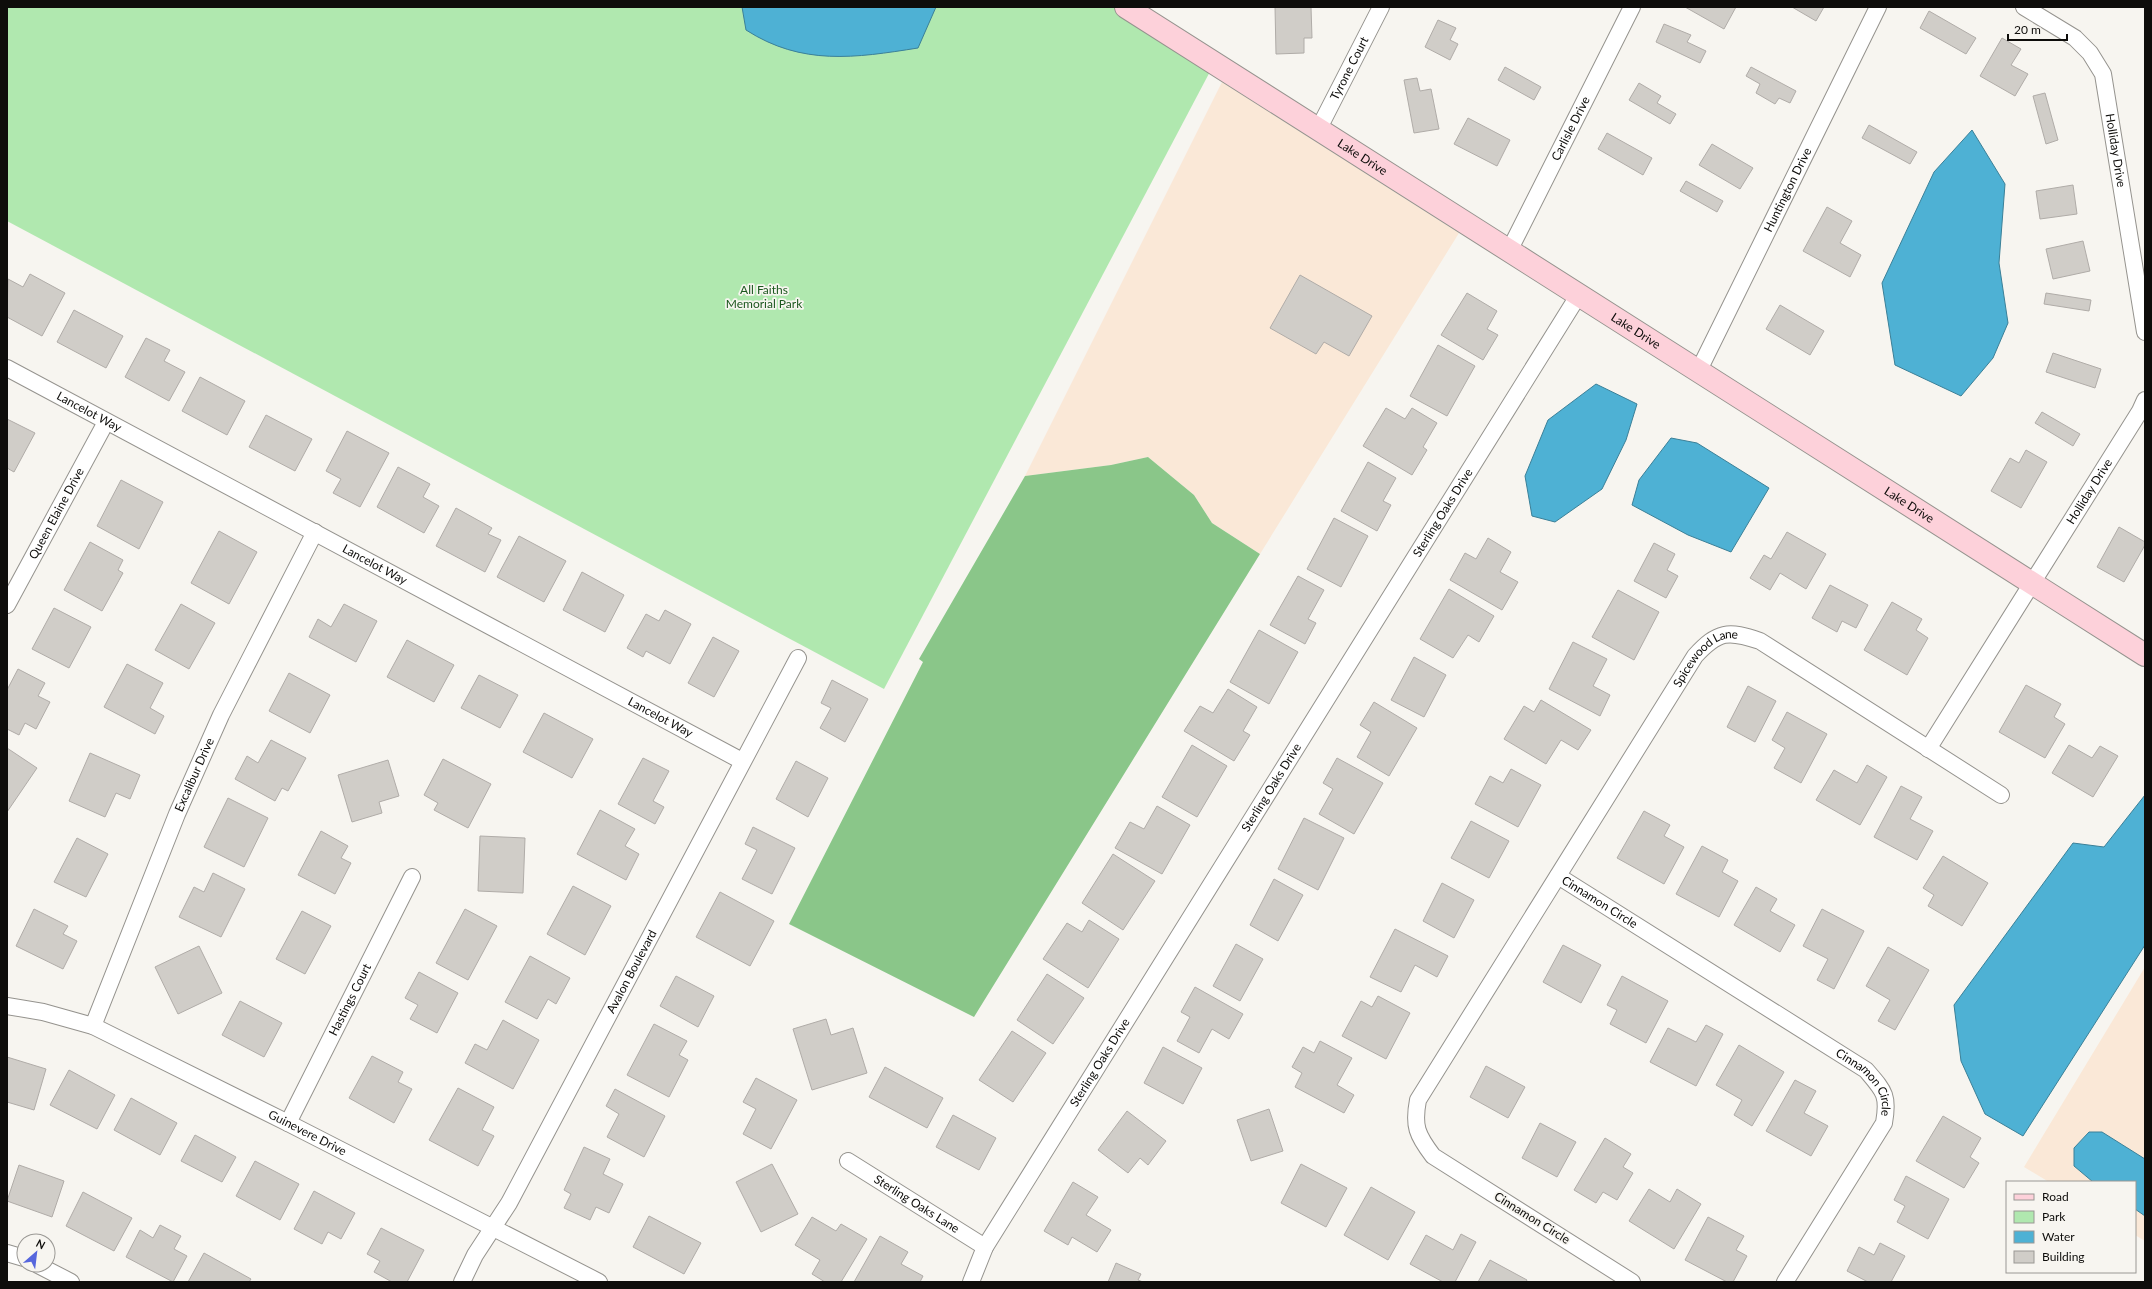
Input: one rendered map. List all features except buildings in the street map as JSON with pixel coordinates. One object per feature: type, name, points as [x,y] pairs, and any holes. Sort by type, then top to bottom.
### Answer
[{"type":"street","name":"Lake Drive","points":[[1126,7],[1578,296],[2145,655]]},
{"type":"street","name":"Tyrone Court","points":[[1318,130],[1381,7]]},
{"type":"street","name":"Carlisle Drive","points":[[1509,251],[1632,7]]},
{"type":"street","name":"Huntington Drive","points":[[1698,372],[1878,7]]},
{"type":"street","name":"Holliday Drive","points":[[2024,7],[2075,38],[2090,53],[2103,74],[2145,332]]},
{"type":"street","name":"Sterling Oaks Drive","points":[[973,1281],[985,1248],[1578,296]]},
{"type":"street","name":"Lancelot Way","points":[[7,368],[742,761]]},
{"type":"street","name":"Holliday Drive","points":[[2032,583],[2140,411],[2145,400]]},
{"type":"street","name":"Queen Elaine Drive","points":[[7,605],[106,422]]},
{"type":"street","name":"Excalibur Drive","points":[[93,1026],[177,814],[215,729],[315,532]]},
{"type":"street","points":[[1928,749],[2032,583]]},
{"type":"street","name":"Spicewood Lane","points":[[1558,876],[1695,656],[1708,641],[1724,634],[1740,634],[1760,642],[2001,795]]},
{"type":"street","name":"Avalon Boulevard","points":[[462,1282],[475,1255],[509,1203],[742,761],[798,658]]},
{"type":"street","name":"Cinnamon Circle","points":[[1632,1282],[1433,1156],[1418,1136],[1414,1118],[1418,1100],[1558,876],[1866,1070],[1880,1086],[1887,1104],[1884,1123],[1785,1282]]},
{"type":"street","name":"Hastings Court","points":[[288,1123],[412,877]]},
{"type":"street","name":"Guinevere Drive","points":[[7,1006],[44,1012],[93,1026],[288,1123],[599,1282]]},
{"type":"street","name":"Sterling Oaks Lane","points":[[848,1161],[985,1248]]},
{"type":"street","points":[[54,1273],[71,1282]]},
{"type":"shaded area","points":[[1222,82],[1459,233],[1260,554],[1212,523],[1194,495],[1148,457],[1111,465],[1025,476]]},
{"type":"shaded area","points":[[2145,967],[2145,1159],[2102,1132],[2089,1132],[2074,1148],[2074,1166],[2092,1181],[2047,1181],[2024,1167]]},
{"type":"shaded area","points":[[2136,1210],[2145,1216],[2145,1241],[2136,1236]]},
{"type":"green space","name":"All Faiths Memorial Park","points":[[7,7],[1125,7],[1214,64],[884,689],[7,221]]},
{"type":"green space","points":[[1148,457],[1194,495],[1212,523],[1260,554],[974,1017],[789,924],[923,662],[919,659],[1025,476],[1111,465]]},
{"type":"water","points":[[742,7],[936,7],[918,48],[851,56],[829,56],[808,54],[767,42],[746,30]]},
{"type":"water","points":[[1972,130],[2005,184],[1999,263],[2008,323],[1993,358],[1961,396],[1895,365],[1882,283],[1934,172]]},
{"type":"water","points":[[1596,384],[1637,404],[1626,440],[1602,489],[1555,522],[1532,516],[1525,476],[1548,420]]},
{"type":"water","points":[[1671,438],[1697,443],[1769,488],[1731,552],[1688,535],[1632,505],[1639,480]]},
{"type":"water","points":[[2145,795],[2145,945],[2023,1136],[1985,1114],[1961,1061],[1954,1005],[2073,843],[2104,847]]},
{"type":"water","points":[[2089,1132],[2102,1132],[2145,1159],[2145,1216],[2136,1210],[2136,1181],[2092,1181],[2074,1166],[2074,1148]]}]
